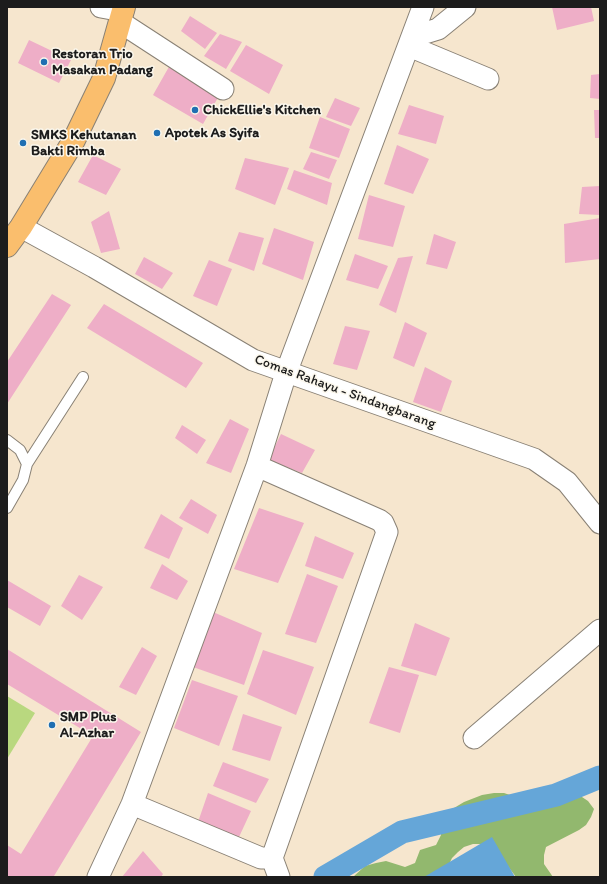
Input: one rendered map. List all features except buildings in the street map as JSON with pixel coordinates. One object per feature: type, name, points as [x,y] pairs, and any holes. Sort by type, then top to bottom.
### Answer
[{"type":"main road","points":[[7,246],[21,227],[74,140],[104,78],[122,13]]},
{"type":"street","points":[[101,7],[122,13],[223,89]]},
{"type":"street","points":[[98,877],[132,804],[257,466],[286,373],[422,7]]},
{"type":"street","points":[[410,41],[438,29],[465,7]]},
{"type":"street","points":[[410,41],[488,79]]},
{"type":"street","name":"Comas Rahayu - Sindangbarang","points":[[21,227],[94,267],[252,360],[534,459],[567,482],[600,522]]},
{"type":"street","points":[[257,466],[379,520],[387,532],[272,858],[279,877]]},
{"type":"street","points":[[474,738],[600,630]]},
{"type":"street","points":[[132,804],[261,858],[272,858]]},
{"type":"lane","points":[[7,508],[23,480],[27,464],[83,377]]},
{"type":"lane","points":[[7,440],[20,450],[27,464]]},
{"type":"green space","points":[[7,696],[35,713],[7,759]]},
{"type":"green space","points":[[504,793],[513,796],[530,808],[540,807],[569,796],[579,795],[588,801],[594,809],[586,825],[546,847],[544,864],[553,877],[516,877],[498,853],[482,844],[473,844],[464,847],[452,858],[443,877],[353,877],[365,866],[376,863],[386,861],[405,867],[415,863],[420,850],[436,845],[441,835],[440,825],[454,808],[464,802],[482,795]]},
{"type":"water","points":[[492,837],[515,877],[424,877]]},
{"type":"waterway","points":[[325,877],[402,832],[556,795],[600,777]]},
{"type":"place","name":"Restoran Trio Masakan Padang","points":[[44,62]]},
{"type":"place","name":"ChickEllie's Kitchen","points":[[195,110]]},
{"type":"place","name":"Apotek As Syifa","points":[[157,133]]},
{"type":"place","name":"SMKS Kehutanan Bakti Rimba","points":[[23,143]]},
{"type":"place","name":"SMP Plus Al-Azhar","points":[[52,725]]}]
